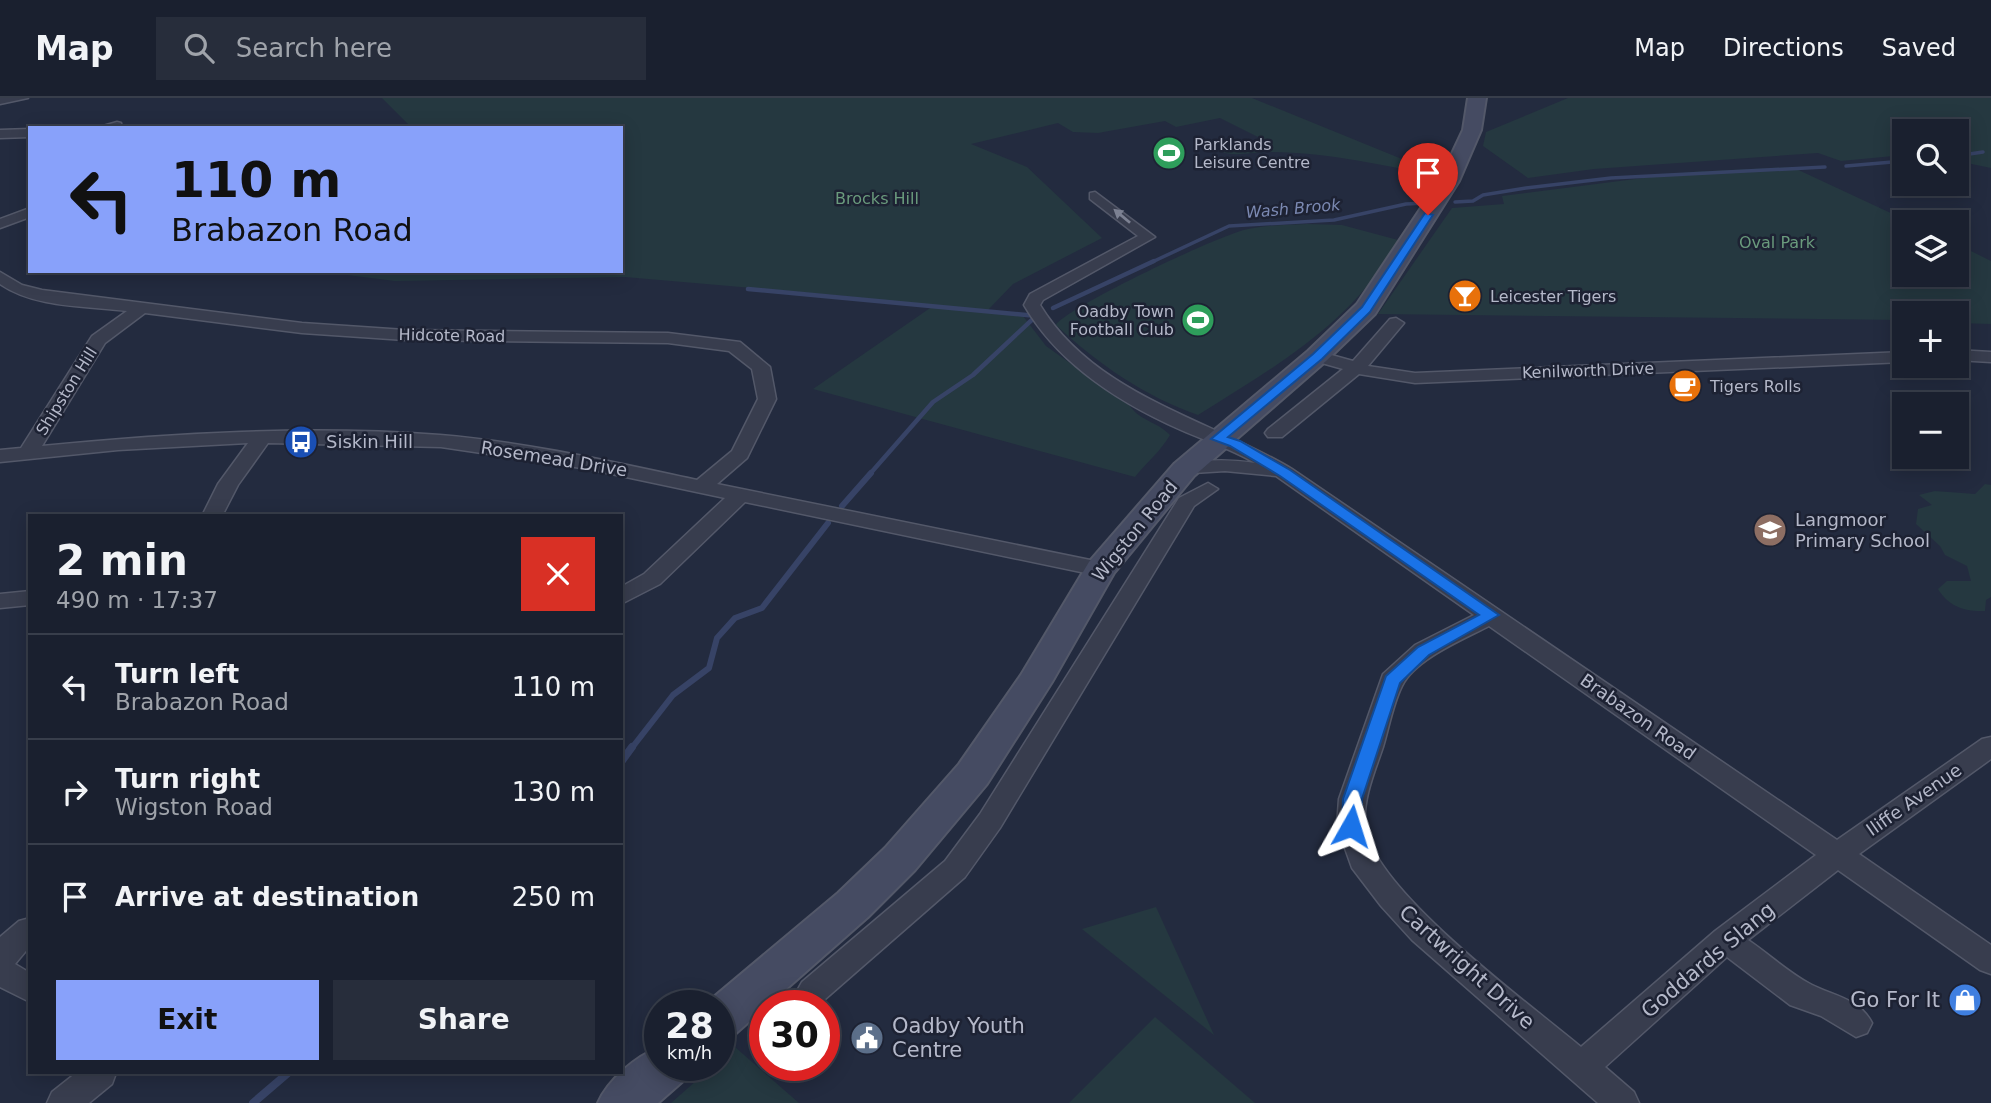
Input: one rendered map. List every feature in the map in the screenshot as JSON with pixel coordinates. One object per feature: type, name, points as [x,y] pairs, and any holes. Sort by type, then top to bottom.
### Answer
[{"type":"main road","name":"Wigston Road","points":[[735,1006],[853,905],[900,859],[1052,686],[1100,569],[1184,470],[1317,356],[1366,309],[1443,192],[1472,130],[1477,98]]},
{"type":"main road","points":[[622,1103],[648,1081]]},
{"type":"street","points":[[0,100],[22,98]]},
{"type":"street","points":[[0,134],[28,133]]},
{"type":"street","points":[[1041,319],[1032,305],[1036,297],[1148,237],[1096,196]]},
{"type":"street","points":[[0,224],[28,213]]},
{"type":"street","name":"Hidcote Road","points":[[0,277],[8,291],[314,329],[405,335],[668,338],[734,346],[761,367],[767,399],[740,454],[702,486]]},
{"type":"street","name":"Shipston Hill","points":[[28,452],[98,340],[141,308]]},
{"type":"street","name":"Brabazon Road","points":[[1041,319],[1068,349],[1128,393],[1165,415],[1218,439],[1235,443],[1285,473],[1991,961]]},
{"type":"street","points":[[1275,433],[1356,368],[1396,323]]},
{"type":"street","name":"Kenilworth Drive","points":[[1317,356],[1377,374],[1415,378],[1892,358]]},
{"type":"street","points":[[1969,356],[1991,357]]},
{"type":"street","points":[[213,514],[228,484],[263,437]]},
{"type":"street","name":"Rosemead Drive","points":[[0,456],[118,444],[263,437],[441,441],[588,463],[1100,569]]},
{"type":"street","name":"Brabazon Road","points":[[1184,470],[1225,465],[1285,473]]},
{"type":"street","name":"Wigston Road","points":[[814,990],[955,869],[990,821],[1052,686],[1141,570],[1186,502],[1208,489]]},
{"type":"street","points":[[623,596],[652,579],[740,494]]},
{"type":"street","points":[[0,601],[28,598]]},
{"type":"street","name":"Cartwright Drive","points":[[1491,615],[1423,651],[1392,680],[1353,799],[1351,826],[1363,860],[1391,898],[1423,931],[1622,1103]]},
{"type":"street","name":"Iliffe Avenue","points":[[1837,855],[1991,746]]},
{"type":"street","name":"Goddards Slang","points":[[1581,1068],[1726,940],[1837,855]]},
{"type":"street","points":[[853,905],[887,928]]},
{"type":"street","points":[[0,962],[13,942],[28,931]]},
{"type":"street","points":[[1726,940],[1801,995],[1832,1006],[1856,1023]]},
{"type":"street","points":[[0,971],[28,988]]},
{"type":"street","points":[[64,1103],[99,1074]]},
{"type":"green space","name":"Brocks Hill","points":[[382,98],[1252,98],[1446,177],[1314,154],[1223,152],[1217,150],[1262,139],[1220,118],[1176,127],[1165,121],[1098,133],[1073,132],[1058,123],[971,144],[1027,167],[1102,238],[1013,284],[987,311],[1023,316],[1046,346],[1170,435],[1135,477],[813,389],[933,306],[625,277],[395,281],[331,273],[623,273],[623,126],[410,126]]},
{"type":"green space","points":[[1568,98],[1991,98],[1991,168],[1969,163],[1969,119],[1892,119],[1892,156],[1841,161],[1818,153],[1594,169],[1528,178],[1483,146],[1486,132]]},
{"type":"green space","name":"Oval Park","points":[[1792,167],[1892,214],[1892,287],[1969,287],[1969,250],[1991,261],[1991,324],[1969,323],[1969,301],[1892,301],[1892,320],[1378,314],[1452,208],[1504,204],[1502,196],[1690,172]]},
{"type":"green space","name":"Oadby Town Football Club","points":[[1342,225],[1398,240],[1380,269],[1336,319],[1283,361],[1198,415],[1122,378],[1056,325],[1066,316],[1114,288],[1232,234],[1270,226]]},
{"type":"green space","points":[[1985,484],[1991,485],[1991,597],[1986,600],[1985,611],[1978,611],[1953,604],[1942,595],[1938,589],[1947,581],[1971,581],[1967,566],[1945,555],[1940,546],[1916,524],[1918,509],[1932,505],[1919,495],[1935,491],[1975,494]]},
{"type":"green space","points":[[1156,907],[1214,1035],[1082,929]]},
{"type":"green space","points":[[1155,1017],[1255,1103],[1069,1103]]},
{"type":"green space","points":[[735,1047],[749,1059],[749,1081],[774,1081],[799,1103],[671,1103],[696,1081],[735,1081]]},
{"type":"waterway","name":"Wash Brook","points":[[1969,154],[1983,152]]},
{"type":"waterway","name":"Wash Brook","points":[[1846,166],[1892,162]]},
{"type":"waterway","name":"Wash Brook","points":[[1455,202],[1473,201],[1483,195],[1526,188],[1611,178],[1825,167]]},
{"type":"waterway","name":"Wash Brook","points":[[1150,263],[1229,226],[1334,220],[1406,204],[1426,203]]},
{"type":"waterway","name":"Wash Brook","points":[[1053,308],[1154,261]]},
{"type":"waterway","name":"Wash Brook","points":[[748,289],[1037,316]]},
{"type":"waterway","points":[[869,475],[933,402],[973,375],[1036,316]]},
{"type":"waterway","points":[[842,506],[871,473]]},
{"type":"waterway","name":"Wash Brook","points":[[631,749],[673,695],[709,668],[717,638],[735,618],[762,608],[828,523]]},
{"type":"waterway","name":"Wash Brook","points":[[623,759],[632,747]]},
{"type":"waterway","name":"Wash Brook","points":[[253,1103],[287,1074]]},
{"type":"place","name":"Parklands Leisure Centre","points":[[1169,153]]},
{"type":"place","name":"Leicester Tigers","points":[[1465,296]]},
{"type":"place","name":"Oadby Town Football Club","points":[[1198,320]]},
{"type":"place","name":"Tigers Rolls","points":[[1685,386]]},
{"type":"place","name":"Siskin Hill","points":[[301,442]]},
{"type":"place","name":"Langmoor Primary School","points":[[1770,530]]},
{"type":"place","name":"Go For It","points":[[1965,1000]]},
{"type":"place","name":"Oadby Youth Centre","points":[[867,1038]]},
{"type":"route","points":[[1351,826],[1353,799],[1384,697],[1392,680],[1423,651],[1491,615],[1285,473],[1235,443],[1218,439],[1317,356],[1366,309],[1428,215]]}]
